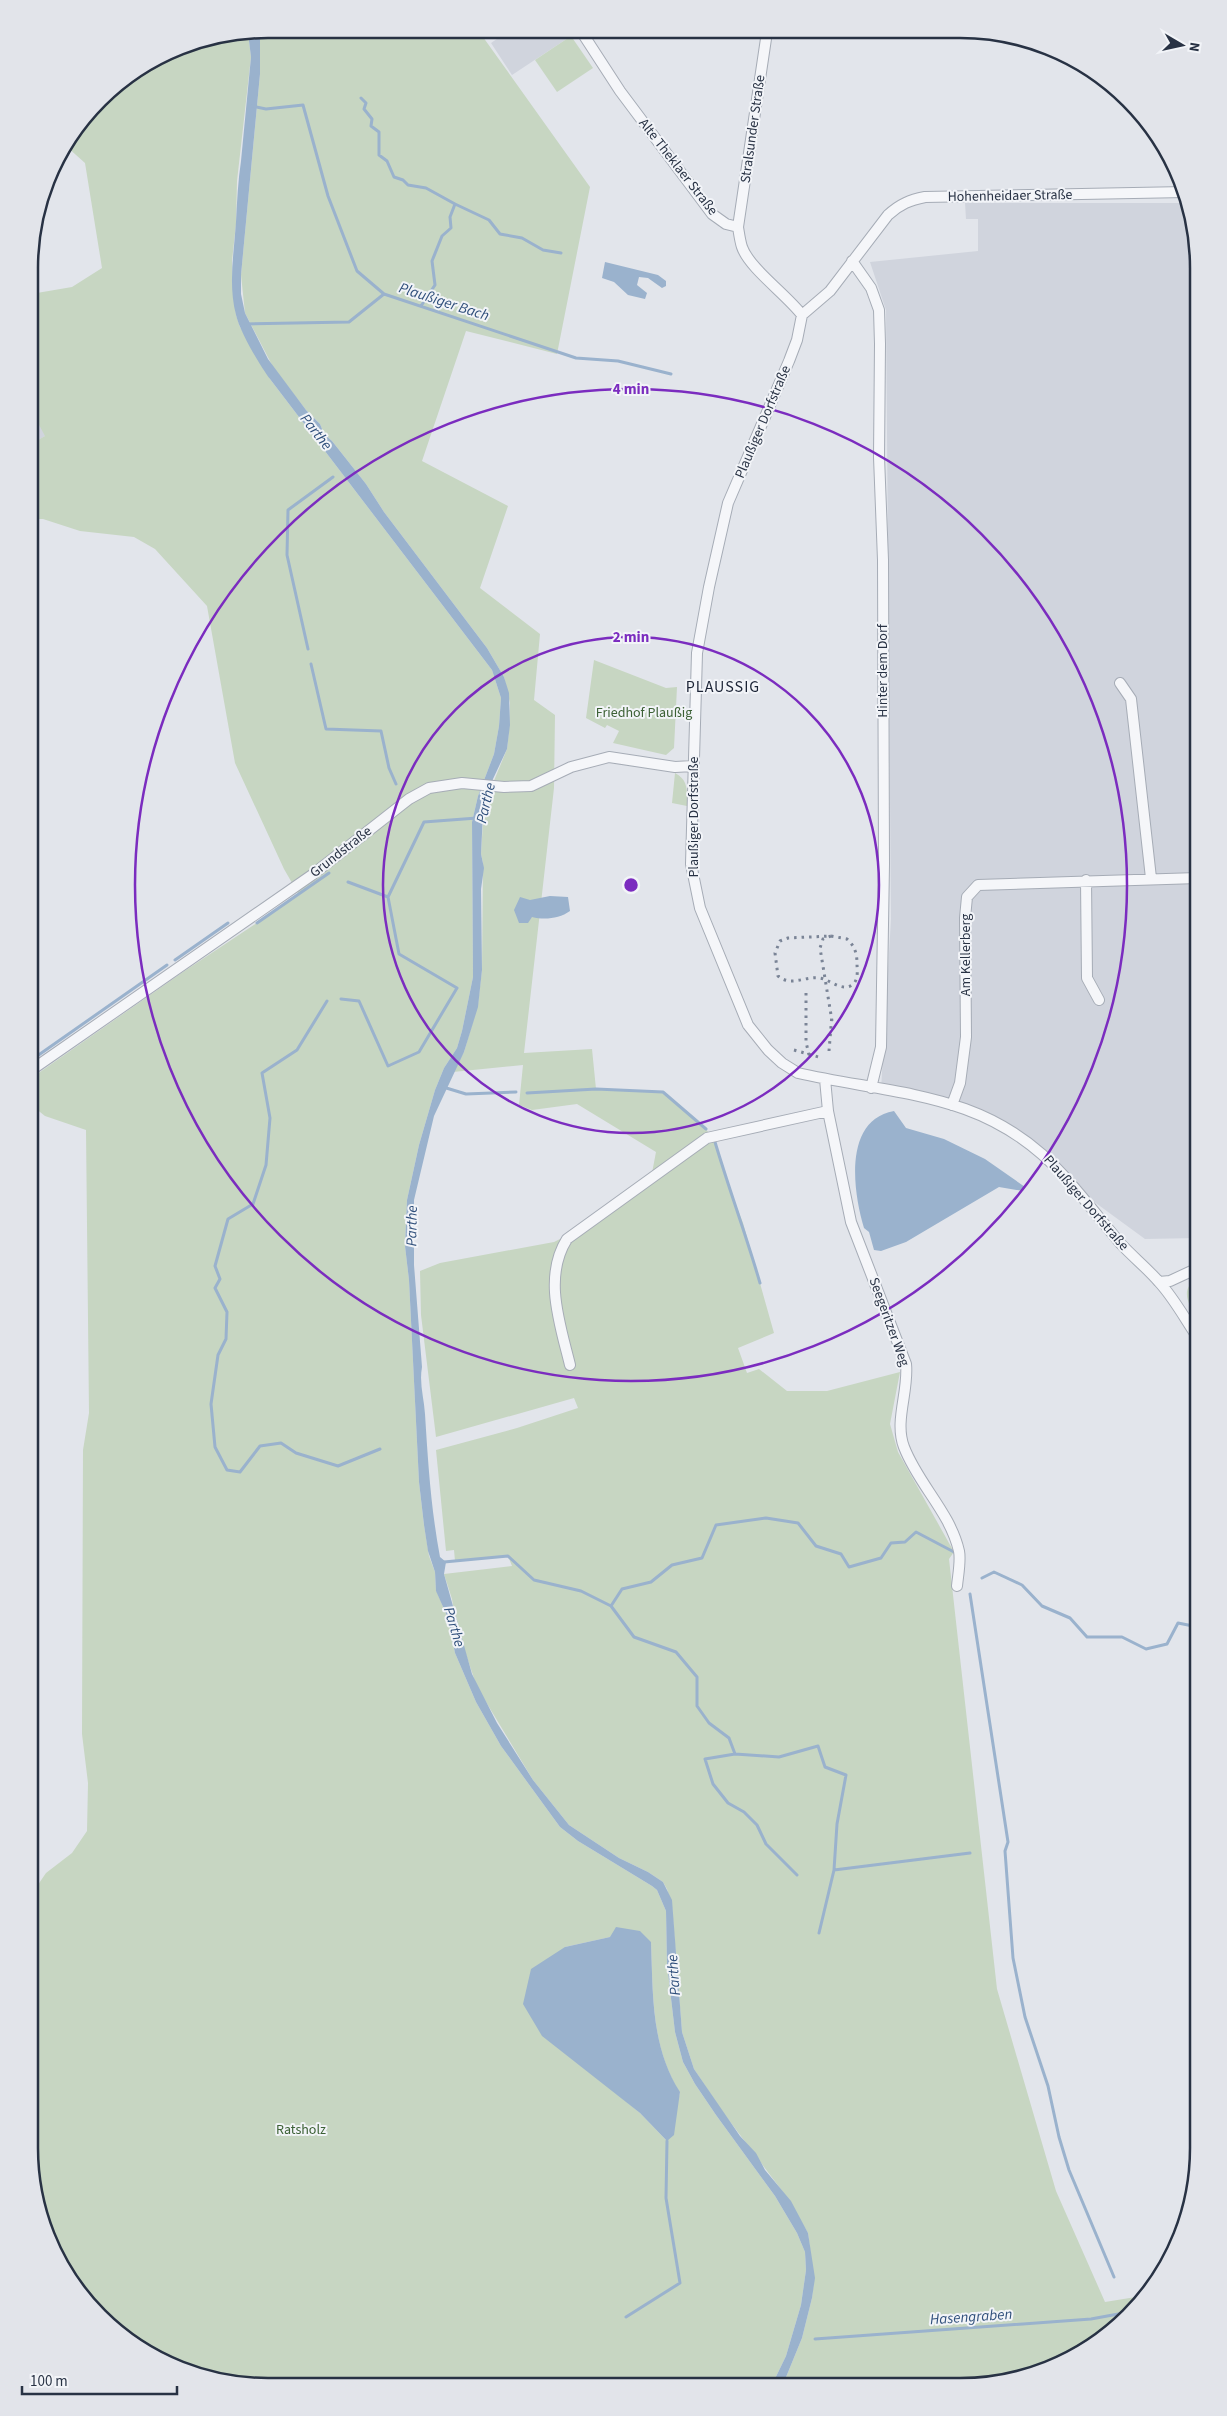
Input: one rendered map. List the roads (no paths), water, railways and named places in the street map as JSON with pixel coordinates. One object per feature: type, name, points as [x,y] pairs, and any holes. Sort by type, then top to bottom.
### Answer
[{"type":"street","name":"Alte Theklaer Straße","points":[[586,38],[620,91],[712,214],[726,224],[738,227]]},
{"type":"street","name":"Stralsunder Straße","points":[[738,227],[766,38]]},
{"type":"street","name":"Hohenheidaer Straße","points":[[855,257],[898,206],[925,197],[1176,192]]},
{"type":"street","points":[[738,227],[742,247],[749,258],[791,300],[802,315],[824,298],[855,257]]},
{"type":"street","name":"Hinter dem Dorf","points":[[855,257],[871,288],[879,310],[880,344],[879,457],[883,569],[884,864],[880,1048],[872,1088]]},
{"type":"street","name":"Plaußiger Dorfstraße","points":[[802,315],[794,348],[728,503],[721,527],[698,653],[691,864],[700,908],[748,1025],[768,1050],[798,1073],[924,1097],[952,1105],[983,1116],[1026,1140],[1046,1156],[1122,1245],[1160,1282],[1190,1326]]},
{"type":"street","points":[[1120,683],[1131,699],[1151,878]]},
{"type":"street","name":"Grundstraße","points":[[37,1066],[312,875],[409,799],[437,785],[530,786],[571,768],[609,757],[674,767],[693,766]]},
{"type":"street","name":"Am Kellerberg","points":[[952,1105],[960,1082],[966,1037],[965,918],[967,897],[978,885],[1190,878]]},
{"type":"street","points":[[1086,880],[1087,978],[1099,1000]]},
{"type":"street","name":"Seegeritzer Weg","points":[[825,1079],[828,1111],[851,1222],[906,1364],[907,1376],[901,1425],[903,1446],[943,1512],[959,1552],[958,1586]]},
{"type":"street","points":[[570,1365],[554,1290],[554,1271],[558,1252],[567,1239],[706,1138],[828,1111]]},
{"type":"street","points":[[1160,1282],[1170,1282],[1190,1272]]},
{"type":"water","name":"Parthe","points":[[249,38],[260,38],[260,74],[241,275],[241,294],[245,313],[268,359],[306,410],[320,424],[324,434],[332,441],[366,484],[384,512],[487,648],[504,677],[509,693],[510,725],[507,749],[493,779],[483,813],[481,854],[484,868],[481,889],[482,970],[478,1007],[464,1052],[434,1116],[414,1200],[414,1265],[422,1367],[421,1385],[432,1503],[440,1557],[446,1562],[444,1574],[472,1674],[497,1723],[533,1780],[569,1825],[619,1858],[648,1872],[663,1882],[672,1900],[682,2032],[694,2069],[740,2136],[756,2153],[765,2170],[791,2201],[808,2233],[815,2278],[812,2298],[802,2338],[786,2378],[775,2378],[786,2356],[801,2305],[806,2270],[805,2252],[797,2233],[775,2196],[716,2115],[683,2062],[675,2032],[667,1964],[666,1911],[657,1890],[578,1841],[560,1827],[501,1746],[476,1702],[455,1653],[448,1618],[436,1591],[435,1572],[428,1551],[419,1482],[409,1280],[405,1246],[407,1200],[419,1145],[435,1090],[444,1068],[457,1048],[473,977],[472,822],[478,796],[494,754],[501,698],[492,670],[270,379],[241,330],[232,292],[232,268],[238,184],[251,57]]},
{"type":"water","points":[[605,262],[658,275],[666,281],[666,286],[662,288],[648,278],[639,277],[637,285],[647,293],[645,299],[628,295],[614,282],[602,278]]},
{"type":"water","points":[[550,896],[568,897],[570,911],[566,914],[546,919],[532,917],[528,923],[519,923],[514,910],[520,897],[530,900]]},
{"type":"water","points":[[894,1111],[906,1128],[944,1139],[985,1159],[1025,1187],[1023,1191],[999,1187],[906,1242],[881,1251],[874,1250],[869,1232],[864,1228],[860,1213],[855,1178],[856,1159],[859,1142],[866,1128],[878,1117]]},
{"type":"water","points":[[616,1927],[640,1931],[651,1942],[655,2020],[664,2057],[680,2092],[674,2135],[667,2141],[640,2113],[542,2036],[523,2004],[531,1969],[565,1947],[610,1937]]},
{"type":"waterway","points":[[361,98],[366,103],[364,109],[372,119],[371,126],[379,132],[379,155],[387,161],[394,177],[403,180],[408,185],[426,188],[455,204]]},
{"type":"waterway","points":[[252,106],[266,109],[303,105],[328,196],[357,271],[384,294]]},
{"type":"waterway","points":[[421,306],[435,285],[432,261],[442,236],[451,228],[450,217],[455,204],[489,220],[500,234],[522,238],[543,250],[561,253]]},
{"type":"waterway","name":"Plaußiger Bach","points":[[246,324],[349,322],[384,294],[576,358],[618,361],[671,374]]},
{"type":"waterway","points":[[308,649],[287,555],[288,510],[333,477]]},
{"type":"waterway","points":[[311,664],[326,729],[381,731],[389,768],[396,784]]},
{"type":"waterway","name":"Parthe","points":[[341,999],[359,1001],[388,1066],[419,1052],[457,988],[399,954],[388,897],[424,822],[477,818]]},
{"type":"waterway","points":[[257,923],[329,873]]},
{"type":"waterway","points":[[348,882],[388,897]]},
{"type":"waterway","points":[[175,960],[228,923]]},
{"type":"waterway","points":[[37,1056],[167,965]]},
{"type":"waterway","points":[[327,1001],[297,1050],[262,1073],[270,1118],[266,1165],[253,1204],[228,1219],[215,1266],[220,1279],[215,1288],[227,1312],[226,1339],[218,1355],[211,1404],[215,1447],[227,1470],[240,1472],[260,1446],[281,1443],[296,1453],[338,1466],[380,1449]]},
{"type":"waterway","points":[[443,1087],[466,1094],[516,1092]]},
{"type":"waterway","points":[[527,1093],[596,1089],[663,1092],[706,1129]]},
{"type":"waterway","points":[[715,1142],[760,1283]]},
{"type":"waterway","points":[[444,1562],[508,1556],[534,1580],[581,1591],[611,1606],[622,1589],[651,1582],[672,1565],[702,1558],[716,1525],[766,1518],[798,1523],[816,1546],[841,1554],[849,1567],[881,1558],[891,1543],[905,1542],[916,1532],[954,1552]]},
{"type":"waterway","points":[[982,1578],[994,1572],[1022,1585],[1042,1606],[1070,1618],[1087,1637],[1122,1637],[1146,1649],[1167,1644],[1178,1623],[1190,1625]]},
{"type":"waterway","points":[[970,1594],[1008,1842],[1005,1851],[1013,1958],[1025,2017],[1048,2086],[1059,2137],[1069,2170],[1114,2277]]},
{"type":"waterway","points":[[611,1606],[634,1637],[676,1652],[697,1677],[697,1706],[709,1723],[729,1738],[735,1754],[779,1757],[818,1746],[825,1767],[846,1775],[837,1824],[834,1870],[819,1933]]},
{"type":"waterway","points":[[735,1754],[705,1759],[713,1784],[728,1803],[744,1812],[757,1825],[766,1844],[797,1875]]},
{"type":"waterway","points":[[834,1870],[970,1853]]},
{"type":"waterway","points":[[626,2317],[680,2283],[666,2198],[667,2141]]},
{"type":"waterway","name":"Hasengraben","points":[[815,2339],[1091,2319],[1119,2314]]},
{"type":"railway","points":[[831,936],[847,939],[855,949],[857,975],[852,985],[844,987],[819,978],[788,981],[778,976],[775,953],[780,941],[788,938],[831,936]]},
{"type":"railway","points":[[831,936],[823,939],[820,948],[832,1021]]},
{"type":"railway","points":[[806,993],[806,1042],[809,1055]]},
{"type":"railway","points":[[829,1051],[832,1014]]},
{"type":"railway","points":[[794,1050],[822,1058]]},
{"type":"district","name":"PLAUSSIG","points":[[723,687]]},
{"type":"park label","name":"Friedhof Plaußig","points":[[644,713]]},
{"type":"park label","name":"Ratsholz","points":[[301,2130]]}]
